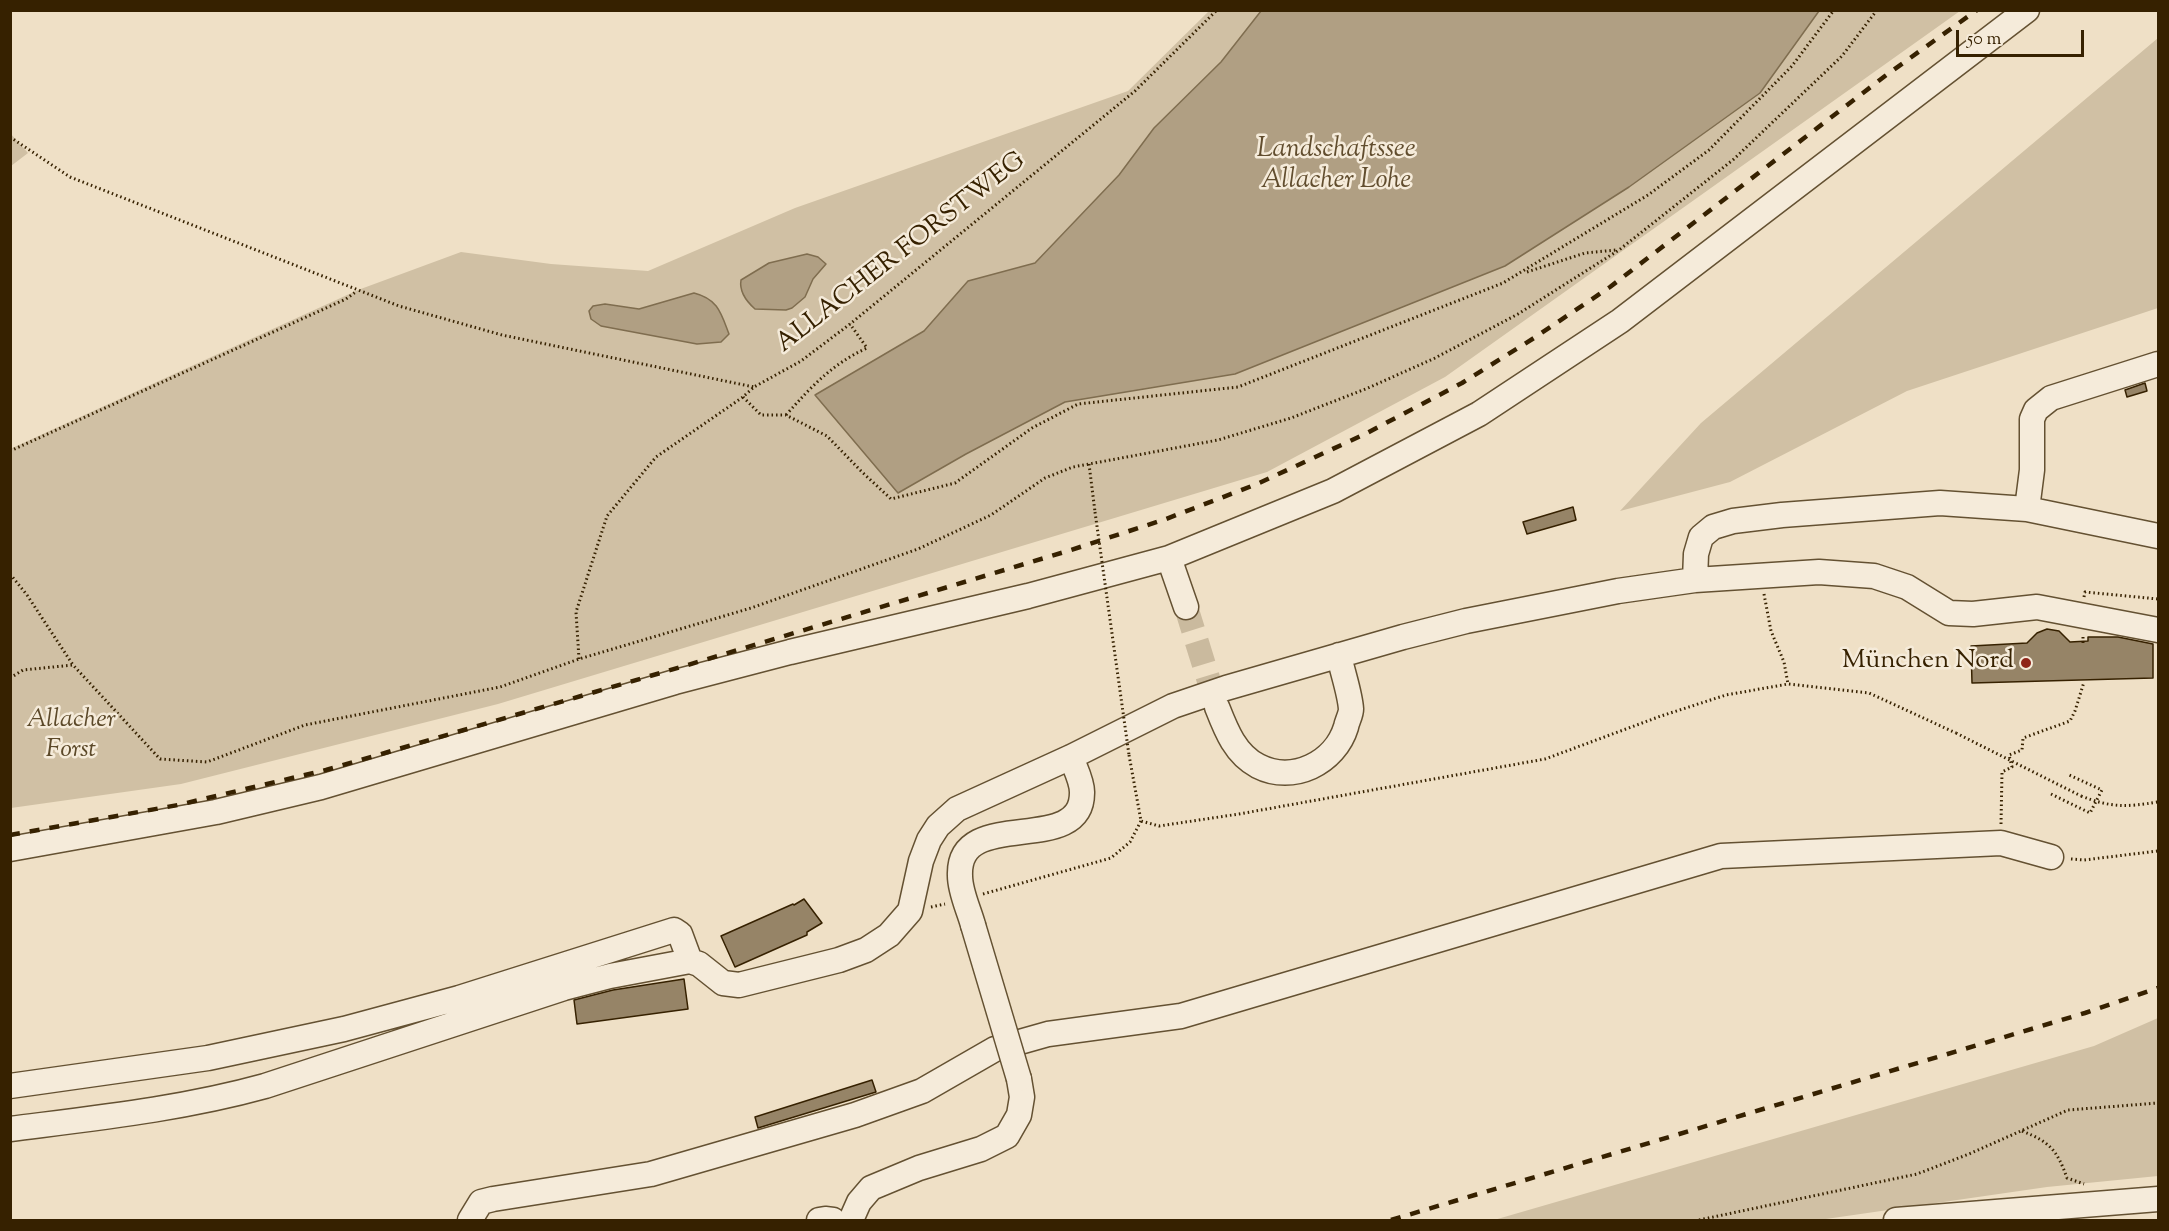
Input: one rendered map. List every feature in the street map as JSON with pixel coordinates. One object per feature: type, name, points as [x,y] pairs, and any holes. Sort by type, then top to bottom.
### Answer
[{"type":"street","points":[[10,849],[216,813],[321,787],[675,682],[790,652],[1028,596],[1169,558],[1333,491],[1479,414],[1620,321],[2027,10]]},
{"type":"street","points":[[2027,508],[2032,470],[2032,419],[2036,410],[2050,398],[2158,364]]},
{"type":"street","points":[[1695,580],[1696,554],[1701,537],[1713,527],[1733,520],[1782,515],[1940,503],[2027,508],[2158,536]]},
{"type":"street","points":[[1169,558],[1186,607]]},
{"type":"street","points":[[10,1129],[218,1099],[265,1086],[564,988],[610,976],[690,961],[699,964],[723,983],[739,985],[839,960],[866,950],[889,935],[910,911],[921,861],[929,840],[938,826],[957,809],[1071,757],[1173,706],[1339,655],[1466,621],[1618,591],[1695,580],[1819,572],[1874,576],[1907,587],[1949,614],[1973,614],[2037,607],[2158,630]]},
{"type":"street","points":[[1217,707],[1229,737],[1241,753],[1257,766],[1278,774],[1304,770],[1326,759],[1341,741],[1351,710],[1339,655]]},
{"type":"street","points":[[850,1221],[859,1202],[871,1188],[919,1168],[981,1149],[1007,1136],[1019,1115],[1023,1097],[1019,1079],[974,925],[959,901],[960,877],[964,857],[970,848],[979,842],[999,834],[1054,828],[1066,823],[1075,814],[1082,801],[1082,789],[1071,757]]},
{"type":"street","points":[[470,1221],[481,1202],[651,1174],[855,1114],[922,1091],[995,1049],[1048,1034],[1181,1016],[1721,856],[2001,843],[2051,857]]},
{"type":"street","points":[[10,1086],[208,1058],[344,1029],[459,998],[674,930],[680,934],[690,961]]},
{"type":"street","points":[[1896,1221],[1992,1216],[2158,1199]]},
{"type":"street","points":[[819,1221],[825,1219],[833,1221]]},
{"type":"path","name":"ALLACHER FORSTWEG","points":[[579,658],[576,612],[607,516],[656,457],[754,387],[801,361],[850,324],[1135,91],[1217,10]]},
{"type":"path","points":[[743,397],[761,415],[786,415],[827,436],[891,499],[954,483],[1032,428],[1078,404],[1238,387],[1503,284],[1648,195],[1709,150],[1792,66],[1834,10]]},
{"type":"path","points":[[10,574],[27,595],[73,665],[160,759],[207,762],[305,725],[500,687],[579,658],[751,608],[918,549],[991,515],[1045,478],[1073,467],[1218,440],[1291,418],[1368,388],[1435,358],[1518,314],[1619,250],[1734,159],[1842,56],[1877,10]]},
{"type":"path","points":[[10,137],[70,177],[399,306],[502,335],[754,387]]},
{"type":"path","points":[[1522,273],[1585,253],[1619,250]]},
{"type":"path","points":[[10,451],[346,299],[358,290]]},
{"type":"path","points":[[786,415],[823,375],[847,357],[867,348],[850,324]]},
{"type":"path","points":[[928,907],[959,901],[1111,858],[1130,842],[1141,821],[1129,755],[1089,464]]},
{"type":"path","points":[[1761,576],[1771,631],[1784,662],[1788,684]]},
{"type":"path","points":[[10,678],[24,670],[73,665]]},
{"type":"path","points":[[2001,843],[2002,772],[2012,767],[2008,755],[2022,750],[2023,738],[2070,721],[2084,682]]},
{"type":"path","points":[[1141,821],[1159,826],[1239,814],[1545,759],[1661,716],[1726,696],[1788,684],[1869,693],[2096,802],[2125,807],[2158,802]]},
{"type":"path","points":[[2051,794],[2090,813],[2102,790],[2067,774]]},
{"type":"path","points":[[2051,857],[2084,860],[2158,851]]},
{"type":"path","points":[[1699,1221],[1736,1211],[1917,1174],[1969,1154],[2068,1110],[2158,1103]]},
{"type":"path","points":[[2020,1131],[2043,1139],[2060,1159],[2067,1178],[2085,1184]]},
{"type":"green space","name":"Allacher Forst","points":[[1209,11],[1261,11],[1221,62],[1154,128],[1119,175],[1035,263],[968,281],[924,331],[816,395],[898,492],[1065,402],[1235,374],[1505,266],[1629,187],[1760,93],[1819,11],[1960,11],[1445,377],[1267,472],[498,704],[181,784],[11,808],[10,449],[358,290],[461,252],[551,264],[648,271],[795,208],[1128,91]]},
{"type":"green space","points":[[2158,38],[2158,308],[1907,391],[1730,482],[1620,511],[1701,423]]},
{"type":"green space","points":[[10,133],[28,153],[11,166],[10,166]]},
{"type":"green space","points":[[2158,1018],[2158,1176],[2047,1187],[1819,1220],[1494,1220],[2094,1046]]},
{"type":"water","name":"Landschaftssee Allacher Lohe","points":[[1261,11],[1819,11],[1760,93],[1629,187],[1505,266],[1235,374],[1065,402],[898,493],[815,395],[924,331],[968,281],[1035,263],[1119,175],[1154,128],[1221,62]]},
{"type":"water","points":[[807,254],[818,257],[826,264],[813,279],[805,297],[792,308],[786,310],[755,309],[746,299],[742,292],[741,280],[769,263]]},
{"type":"water","points":[[694,293],[714,303],[721,313],[729,334],[721,342],[697,344],[601,326],[591,319],[589,311],[593,306],[605,304],[639,309]]},
{"type":"building","points":[[2145,383],[2147,391],[2127,397],[2125,390]]},
{"type":"building","points":[[1573,507],[1576,520],[1527,534],[1523,522]]},
{"type":"building","points":[[2047,629],[2059,631],[2070,642],[2088,641],[2088,637],[2118,637],[2153,644],[2153,678],[1972,683],[1971,646],[2027,643],[2037,633]]},
{"type":"building","points":[[804,899],[822,923],[807,932],[807,935],[735,967],[721,936]]},
{"type":"building","points":[[684,979],[688,1009],[577,1024],[574,1000],[613,990]]},
{"type":"building","points":[[872,1080],[876,1092],[758,1128],[755,1117]]},
{"type":"tunnel","points":[[1186,607],[1217,707]]},
{"type":"railway","points":[[10,835],[178,805],[326,770],[1071,550],[1166,519],[1257,484],[1365,434],[1462,383],[1534,338],[1610,287],[1885,76],[1977,10]]},
{"type":"railway","points":[[1391,1220],[2085,1013],[2158,988]]},
{"type":"place","name":"München Nord","points":[[2026,663]]}]
